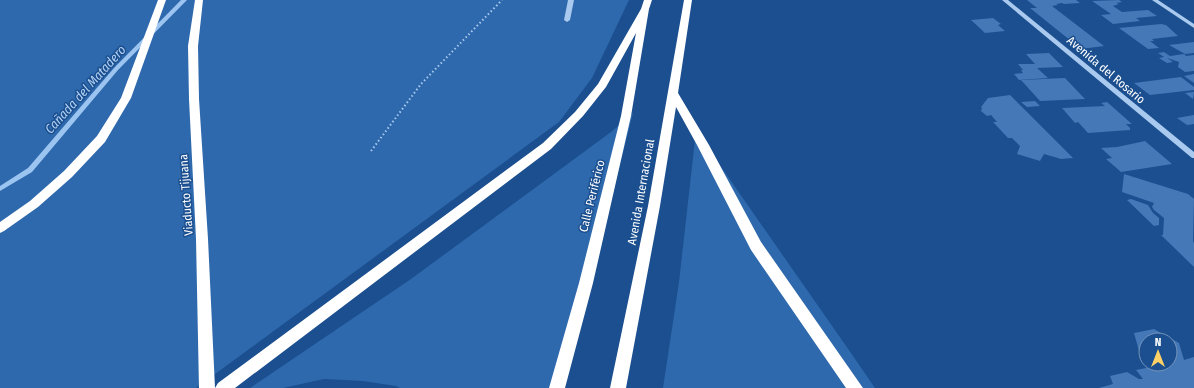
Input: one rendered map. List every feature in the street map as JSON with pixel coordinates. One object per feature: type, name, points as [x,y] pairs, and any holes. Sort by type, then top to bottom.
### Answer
[{"type":"highway","points":[[0,228],[34,204],[68,174],[101,139],[126,98],[162,0]]},
{"type":"highway","name":"Viaducto Tijuana","points":[[199,0],[193,46],[207,388]]},
{"type":"highway","name":"Avenida Internacional","points":[[618,388],[654,206],[688,0]]},
{"type":"highway","points":[[223,388],[547,146],[579,114],[602,86],[647,5]]},
{"type":"highway","name":"Calle Periférico","points":[[557,388],[586,283],[626,116],[647,5]]},
{"type":"highway","points":[[672,92],[703,145],[756,246],[855,388]]},
{"type":"street","points":[[567,20],[571,0]]},
{"type":"street","name":"Avenida del Rosario","points":[[1005,0],[1194,156]]},
{"type":"street","points":[[1155,0],[1194,26]]},
{"type":"path","points":[[371,150],[420,84],[502,0]]},
{"type":"shaded area","points":[[0,0],[629,0],[592,78],[559,122],[196,388],[0,388]]},
{"type":"shaded area","points":[[633,113],[564,388],[400,388],[396,386],[363,381],[324,379],[283,388],[250,388],[411,279],[611,132]]},
{"type":"shaded area","points":[[696,131],[875,388],[663,388],[679,282]]},
{"type":"building","points":[[1027,0],[1076,0],[1080,3],[1062,3],[1052,6],[1104,46],[1081,49],[1030,8],[1037,8]]},
{"type":"building","points":[[1119,0],[1122,2],[1116,3],[1119,4],[1113,6],[1122,12],[1148,10],[1157,16],[1136,18],[1140,21],[1113,24],[1101,15],[1111,14],[1092,1]]},
{"type":"building","points":[[993,18],[1001,24],[998,25],[1005,31],[985,33],[971,20]]},
{"type":"building","points":[[1161,24],[1166,25],[1178,36],[1152,39],[1154,41],[1150,41],[1159,48],[1148,49],[1119,28]]},
{"type":"building","points":[[1194,42],[1194,53],[1185,54],[1169,45]]},
{"type":"building","points":[[1164,52],[1170,56],[1184,54],[1186,56],[1194,55],[1194,71],[1185,72],[1178,67],[1179,62],[1167,58],[1173,62],[1167,63],[1159,58],[1164,57],[1158,53]]},
{"type":"building","points":[[1049,53],[1063,67],[1037,68],[1048,78],[1019,80],[1014,74],[1023,73],[1021,70],[1023,70],[1018,64],[1035,64],[1026,54]]},
{"type":"building","points":[[1194,74],[1194,83],[1184,76]]},
{"type":"building","points":[[1181,77],[1194,87],[1194,90],[1150,95],[1134,83]]},
{"type":"building","points":[[1065,78],[1085,99],[1040,101],[1021,80]]},
{"type":"building","points":[[1194,92],[1193,99],[1185,93]]},
{"type":"building","points":[[1010,95],[1073,158],[1061,159],[1044,154],[1040,161],[1017,154],[1020,146],[1012,138],[1008,138],[993,122],[997,122],[991,115],[987,116],[981,111],[981,107],[988,98]]},
{"type":"building","points":[[1035,101],[1040,106],[1027,107],[1021,102]]},
{"type":"building","points":[[1107,102],[1132,124],[1126,124],[1130,130],[1088,133],[1078,122],[1075,123],[1062,108],[1105,106],[1101,103]]},
{"type":"building","points":[[1194,115],[1194,124],[1187,125],[1177,118]]},
{"type":"building","points":[[1145,141],[1172,164],[1121,172],[1106,159],[1112,158],[1101,148],[1117,147]]},
{"type":"building","points":[[1124,174],[1188,194],[1194,199],[1194,267],[1161,235],[1163,235],[1164,218],[1152,207],[1154,203],[1122,192]]},
{"type":"building","points":[[1131,199],[1148,205],[1153,213],[1159,218],[1159,225],[1154,226],[1127,200]]},
{"type":"building","points":[[1154,329],[1159,332],[1139,332]]},
{"type":"building","points":[[1138,332],[1138,347],[1134,333]]},
{"type":"building","points":[[1178,342],[1184,360],[1194,357],[1194,388],[1099,388],[1113,384],[1110,376],[1127,372],[1139,379],[1143,379],[1136,370],[1138,370],[1138,372],[1178,372]]},
{"type":"waterway","name":"Cañada del Matadero","points":[[0,189],[30,170],[116,69],[184,0]]}]
